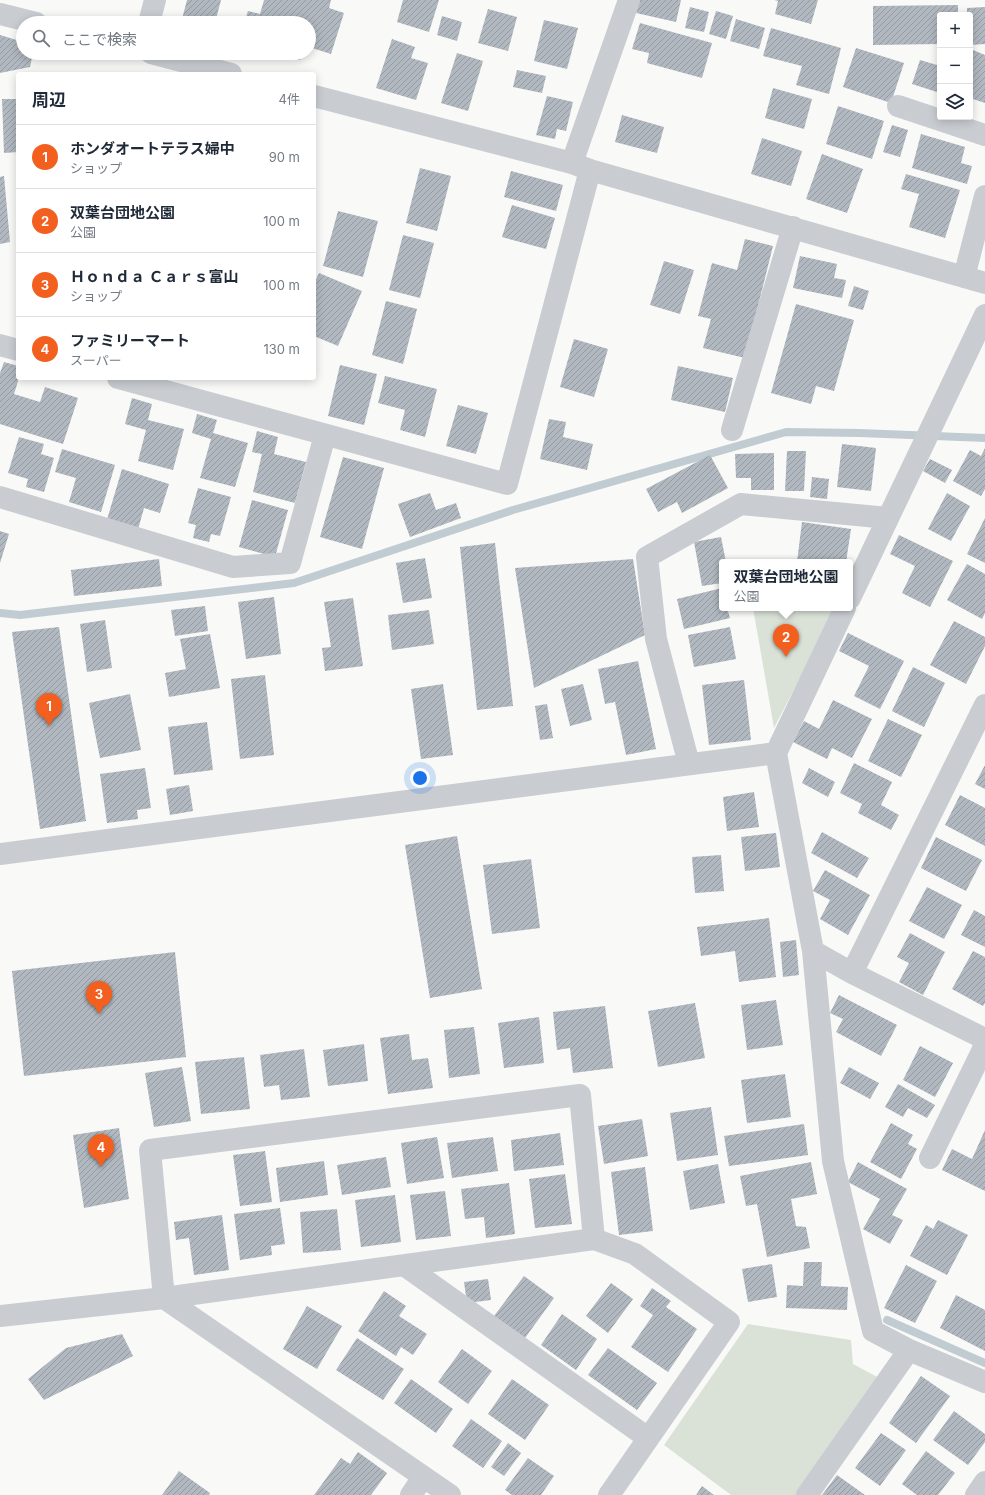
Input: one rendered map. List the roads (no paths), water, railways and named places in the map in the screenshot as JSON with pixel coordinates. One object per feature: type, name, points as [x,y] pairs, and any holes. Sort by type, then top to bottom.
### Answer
[{"type":"street","points":[[151,16],[155,0]]},
{"type":"street","points":[[125,380],[507,484],[581,167],[629,0]]},
{"type":"street","points":[[0,14],[16,18]]},
{"type":"street","points":[[178,60],[223,72]]},
{"type":"street","points":[[316,97],[581,167],[985,282]]},
{"type":"street","points":[[898,106],[985,135]]},
{"type":"street","points":[[964,276],[985,196]]},
{"type":"street","points":[[732,430],[793,227]]},
{"type":"street","points":[[853,592],[985,315]]},
{"type":"street","points":[[0,345],[16,349]]},
{"type":"street","points":[[0,497],[233,567],[290,563],[325,435]]},
{"type":"street","points":[[689,764],[656,639],[647,556],[741,504],[888,518]]},
{"type":"street","points":[[844,611],[776,753],[813,951],[833,1161],[873,1331],[910,1350],[985,1382]]},
{"type":"street","points":[[852,973],[985,705]]},
{"type":"street","points":[[0,854],[776,753]]},
{"type":"street","points":[[813,951],[852,973],[985,1039]]},
{"type":"street","points":[[930,1158],[985,1044]]},
{"type":"street","points":[[450,1495],[164,1298],[150,1150],[580,1095],[594,1239]]},
{"type":"street","points":[[0,1316],[164,1298],[594,1239],[635,1254],[729,1322],[609,1495]]},
{"type":"street","points":[[404,1265],[648,1438]]},
{"type":"street","points":[[807,1495],[910,1350]]},
{"type":"street","points":[[411,1495],[423,1477]]},
{"type":"street","points":[[976,1495],[985,1482]]},
{"type":"waterway","points":[[0,613],[20,615],[294,583],[513,510],[786,432],[860,433],[985,438]]},
{"type":"waterway","points":[[887,1320],[985,1363]]},
{"type":"place","name":"双葉台団地公園","points":[[786,657]]},
{"type":"place","name":"ホンダオートテラス婦中","points":[[49,726]]},
{"type":"place","name":"Ｈｏｎｄａ Ｃａｒｓ富山","points":[[99,1014]]},
{"type":"place","name":"ファミリーマート","points":[[101,1167]]}]
